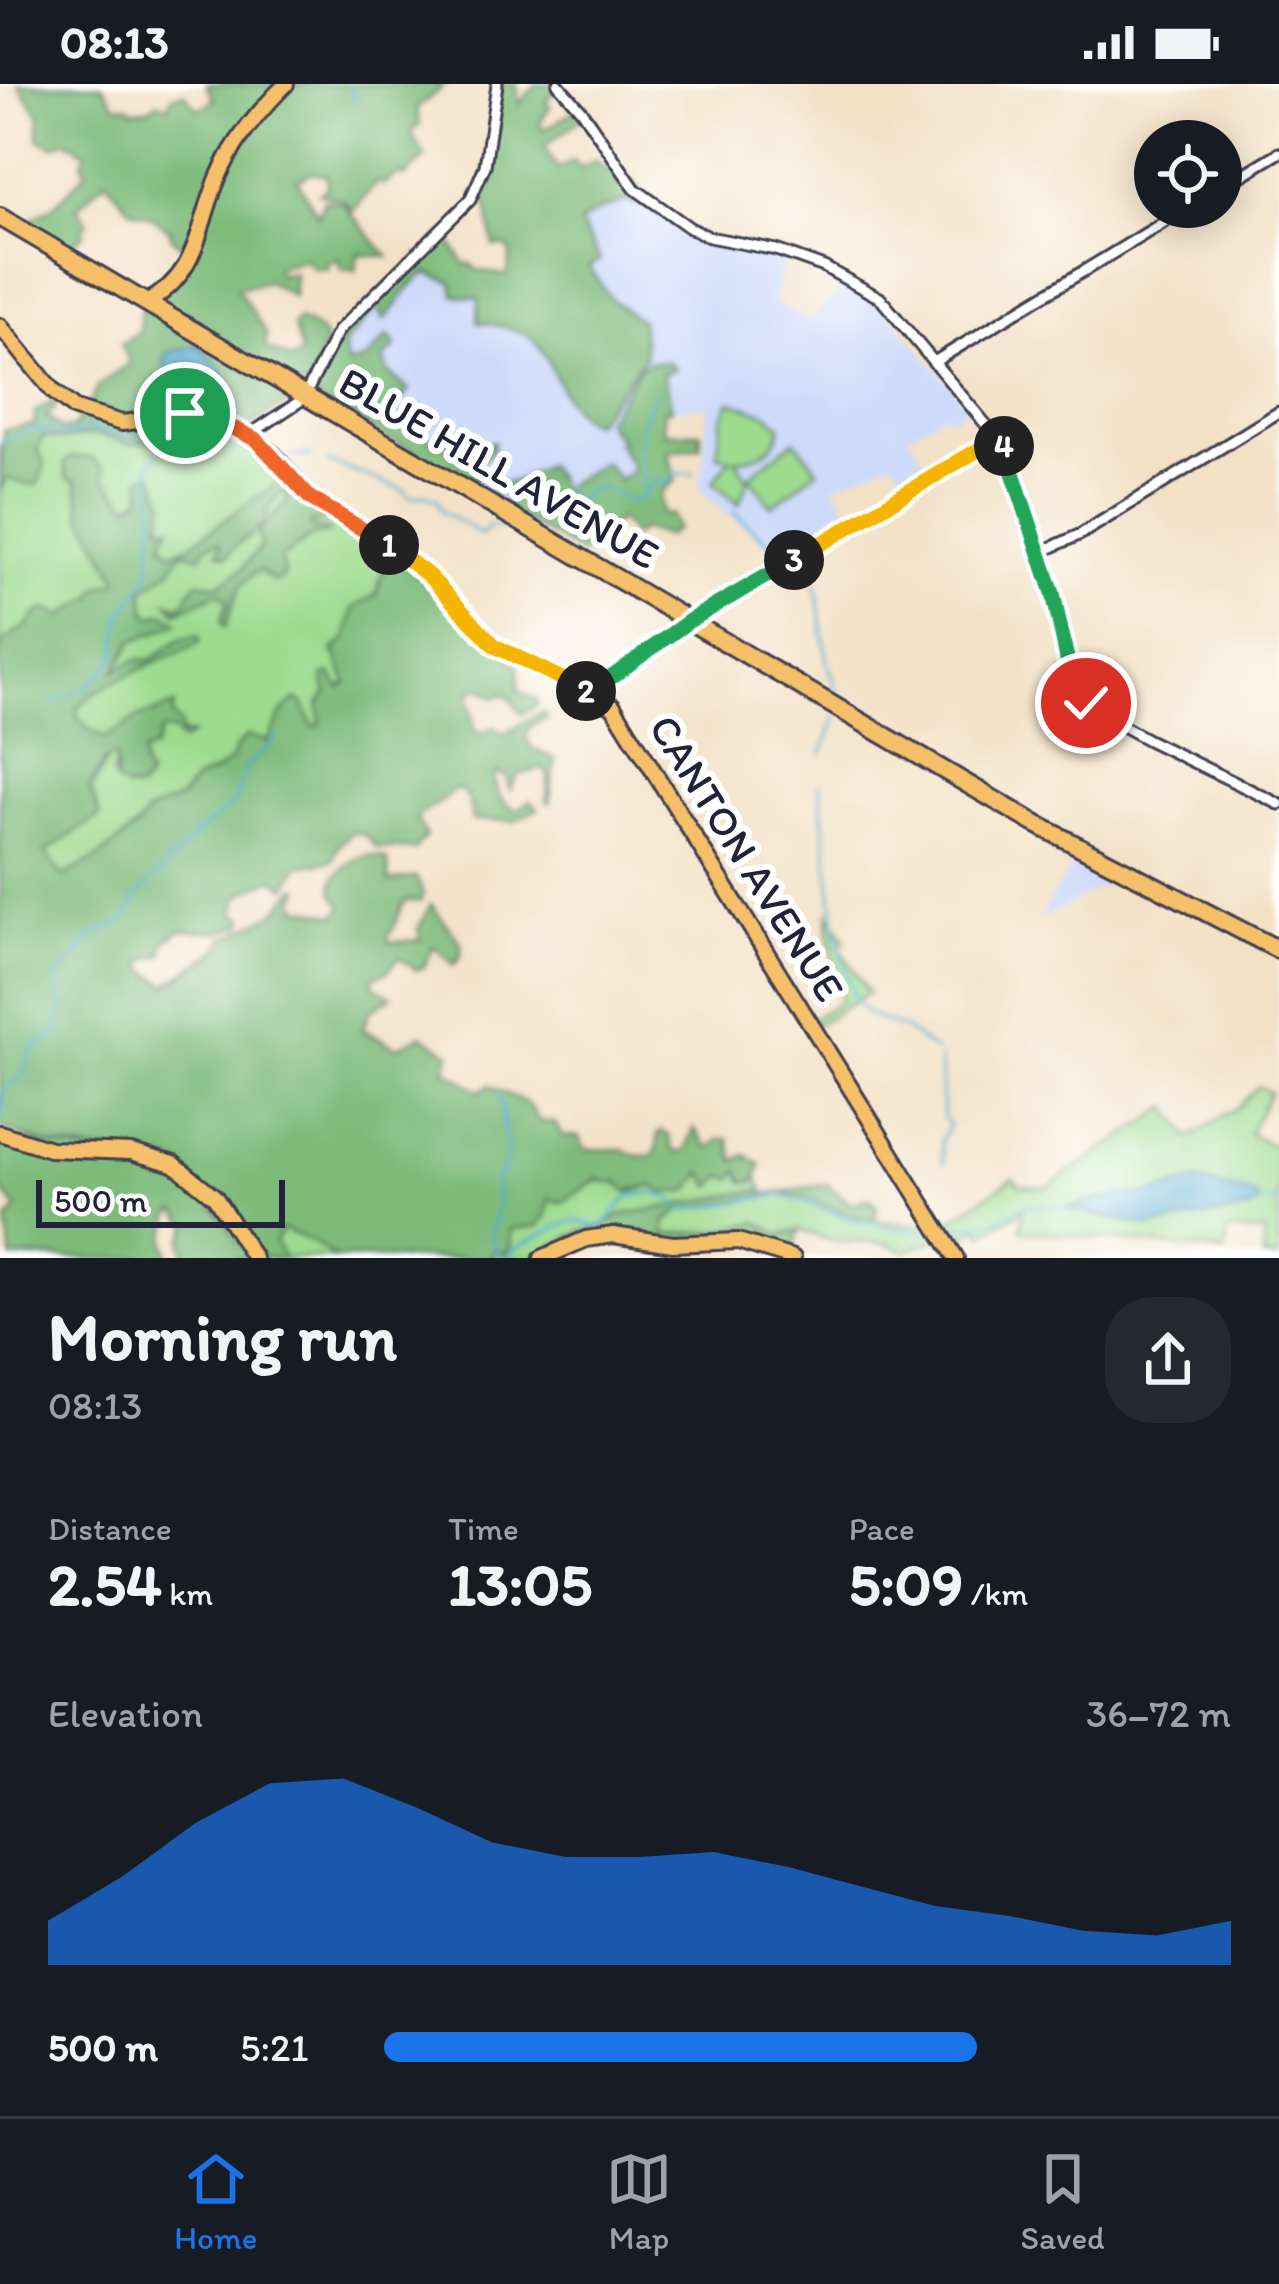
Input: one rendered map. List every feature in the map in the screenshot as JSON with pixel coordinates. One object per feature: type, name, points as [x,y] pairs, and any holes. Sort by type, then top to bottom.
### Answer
[{"type":"highway","name":"BLUE HILL AVENUE","points":[[0,217],[1069,842],[1279,950]]},
{"type":"main road","points":[[146,302],[184,273],[226,162],[286,84]]},
{"type":"main road","name":"CANTON AVENUE","points":[[0,326],[50,388],[75,409],[119,423],[192,413],[249,435],[272,452],[315,502],[423,571],[495,646],[616,710],[956,1258]]},
{"type":"main road","points":[[0,1133],[52,1150],[131,1152],[171,1163],[211,1192],[254,1258]]},
{"type":"main road","points":[[542,1258],[608,1235],[671,1244],[736,1240],[793,1258]]},
{"type":"street","points":[[249,435],[305,396],[338,331],[475,193],[485,166],[497,84]]},
{"type":"street","points":[[558,84],[645,198],[704,236],[787,254],[872,291],[998,438],[1009,458],[1054,600],[1070,675],[1083,700],[1172,753],[1279,804]]},
{"type":"street","points":[[1242,175],[1279,153]]},
{"type":"street","points":[[934,362],[1155,228]]},
{"type":"street","points":[[1040,554],[1082,535],[1279,412]]},
{"type":"street","points":[[592,694],[689,621],[998,438]]},
{"type":"shaded area","points":[[623,178],[702,239],[785,257],[773,303],[810,320],[847,282],[878,301],[969,407],[951,420],[945,413],[908,435],[933,473],[913,486],[893,460],[834,486],[855,521],[789,561],[700,492],[708,406],[658,410],[645,485],[582,554],[310,394],[331,343],[445,233],[497,317],[572,210]]},
{"type":"shaded area","points":[[1080,852],[1116,870],[1108,883],[1043,919],[1046,906]]},
{"type":"green space","points":[[18,84],[102,84],[115,104],[132,110],[148,109],[158,102],[168,107],[172,97],[184,92],[198,109],[214,100],[206,84],[446,84],[417,108],[420,124],[411,132],[425,157],[404,177],[398,173],[385,184],[377,182],[353,211],[344,200],[319,193],[327,187],[327,175],[312,172],[297,180],[318,215],[324,200],[342,203],[388,257],[358,254],[356,271],[341,269],[338,259],[328,261],[328,269],[314,268],[304,259],[277,267],[277,274],[294,273],[293,296],[268,282],[237,288],[267,335],[265,347],[291,360],[302,353],[293,325],[298,320],[326,341],[308,387],[296,387],[142,295],[165,286],[189,253],[171,237],[170,230],[130,209],[106,180],[77,207],[88,222],[84,234],[63,250],[16,222],[20,215],[30,221],[55,205],[86,172],[82,162],[86,153],[67,140],[54,146],[38,138],[40,116]]},
{"type":"green space","points":[[499,84],[517,84],[519,104],[537,84],[554,84],[557,87],[546,101],[550,107],[540,122],[544,130],[577,109],[583,117],[544,147],[558,169],[572,161],[582,168],[596,160],[605,171],[615,165],[676,223],[641,203],[627,201],[580,223],[600,260],[589,266],[591,270],[612,300],[641,321],[645,357],[594,422],[574,410],[533,340],[478,322],[479,298],[455,295],[452,282],[426,273],[384,320],[372,300],[445,233],[465,265],[507,276],[511,251],[494,246],[487,204],[477,197],[490,159]]},
{"type":"green space","points":[[367,304],[372,312],[343,345],[348,365],[367,359],[388,336],[396,346],[383,359],[388,373],[409,390],[395,408],[402,418],[441,447],[450,437],[463,453],[494,442],[477,464],[482,469],[474,486],[310,394],[334,337]]},
{"type":"green space","points":[[141,306],[298,397],[245,429],[210,415],[138,419],[86,410],[99,386],[130,362],[121,344],[139,332]]},
{"type":"green space","points":[[668,362],[675,369],[663,373],[672,409],[663,410],[665,433],[701,432],[700,447],[668,452],[676,480],[661,493],[662,514],[672,515],[677,529],[666,536],[642,529],[633,536],[620,519],[582,554],[503,508],[507,490],[493,494],[494,484],[517,481],[547,465],[561,488],[604,462],[619,480],[634,470],[605,421],[640,367]]},
{"type":"green space","points":[[53,401],[56,407],[46,416],[61,429],[74,428],[80,416],[176,422],[149,440],[132,444],[94,434],[61,440],[44,436],[37,448],[45,464],[38,484],[8,478],[0,489],[4,430],[35,424],[35,412]]},
{"type":"green space","points":[[730,401],[768,414],[781,426],[765,452],[735,459],[748,480],[739,504],[713,482],[730,459],[717,454]]},
{"type":"green space","points":[[188,416],[230,428],[258,447],[316,506],[375,539],[371,543],[383,545],[391,562],[382,578],[408,563],[416,570],[353,609],[346,640],[333,651],[355,688],[325,726],[246,774],[289,795],[300,821],[50,975],[86,1031],[267,917],[361,1027],[606,1167],[544,1195],[493,1208],[475,1224],[455,1258],[270,1258],[214,1182],[179,1155],[157,1146],[62,1134],[21,1121],[37,1067],[25,1042],[0,1030],[0,713],[81,664],[55,622],[0,655],[0,446],[32,426],[67,437],[88,418],[124,428]],"holes":[[[115,741],[125,758],[156,742],[141,758],[147,781],[134,790],[116,782],[116,759],[110,755],[89,793],[74,764]]]},
{"type":"green space","points":[[795,440],[818,470],[772,506],[749,476]]},
{"type":"green space","points":[[71,457],[91,458],[104,467],[105,478],[129,505],[142,497],[141,477],[153,473],[165,502],[160,525],[171,526],[164,545],[172,552],[188,546],[276,484],[276,465],[290,486],[328,515],[311,527],[331,532],[312,536],[281,558],[284,573],[280,580],[273,581],[260,571],[246,580],[225,627],[221,622],[228,601],[219,592],[177,612],[168,602],[181,606],[197,582],[218,585],[241,570],[261,546],[258,534],[288,500],[284,491],[274,499],[257,530],[228,556],[218,553],[222,545],[217,542],[207,545],[200,556],[183,551],[170,570],[143,590],[147,613],[153,617],[165,613],[178,623],[133,641],[115,671],[135,660],[151,660],[180,639],[199,635],[200,642],[110,683],[76,714],[104,738],[140,717],[174,706],[172,716],[180,724],[181,735],[192,735],[182,742],[173,731],[161,731],[154,749],[143,753],[148,777],[140,789],[117,783],[115,756],[104,761],[90,789],[100,816],[45,852],[63,877],[102,855],[148,812],[181,798],[195,780],[217,771],[247,736],[267,741],[284,710],[296,699],[303,703],[313,727],[320,725],[319,705],[327,692],[323,677],[331,674],[340,688],[347,683],[334,649],[346,640],[353,608],[376,595],[382,573],[391,565],[383,545],[518,666],[519,691],[536,699],[537,705],[521,714],[509,696],[495,698],[475,688],[469,696],[475,731],[482,734],[495,727],[503,735],[542,712],[547,718],[529,728],[526,738],[532,748],[555,759],[550,803],[548,775],[542,768],[518,775],[510,790],[505,775],[495,773],[497,790],[506,804],[516,810],[531,801],[538,809],[514,821],[472,820],[469,800],[461,790],[453,790],[416,818],[426,836],[415,850],[377,848],[366,835],[352,832],[333,861],[298,866],[287,888],[273,878],[239,896],[235,913],[245,918],[243,924],[222,932],[180,930],[165,942],[163,955],[145,960],[144,969],[168,985],[173,983],[216,952],[225,939],[275,913],[297,887],[301,888],[298,907],[337,915],[343,906],[333,892],[334,879],[358,858],[380,857],[388,861],[389,882],[416,877],[423,894],[420,901],[403,905],[389,942],[421,940],[418,929],[431,904],[461,943],[461,955],[454,965],[434,946],[424,967],[416,970],[399,957],[388,971],[372,978],[375,986],[392,996],[369,1012],[362,1031],[397,1047],[422,1035],[450,1053],[446,1070],[480,1091],[490,1085],[523,1101],[539,1121],[555,1123],[562,1136],[579,1137],[585,1150],[622,1149],[652,1156],[662,1131],[673,1150],[681,1153],[694,1128],[709,1148],[729,1139],[735,1161],[746,1155],[761,1165],[756,1180],[744,1182],[739,1170],[732,1179],[724,1175],[711,1186],[703,1172],[690,1190],[665,1193],[653,1186],[627,1191],[618,1181],[598,1178],[563,1202],[549,1199],[547,1214],[538,1226],[510,1229],[511,1246],[505,1253],[495,1250],[488,1258],[336,1258],[282,1229],[275,1242],[284,1258],[262,1258],[180,1163],[48,1145],[0,1128],[0,646],[36,613],[48,609],[62,616],[94,597],[98,588],[119,581],[82,515],[77,482],[67,479],[64,464]]},
{"type":"green space","points":[[829,914],[845,941],[839,946],[868,993],[816,1025],[811,1019],[841,1001]]},
{"type":"green space","points":[[1258,1086],[1270,1092],[1249,1133],[1279,1149],[1279,1258],[1263,1258],[1265,1233],[1228,1231],[1225,1252],[1021,1230],[1023,1210],[983,1234],[978,1227],[952,1245],[941,1227],[1013,1178],[1019,1185],[1046,1188],[1169,1107],[1190,1138],[1239,1106]]},
{"type":"green space","points":[[0,1138],[164,1164],[200,1186],[250,1258],[186,1258],[182,1240],[189,1225],[177,1211],[172,1213],[165,1242],[170,1258],[12,1258],[7,1222],[17,1209],[0,1188]]},
{"type":"green space","points":[[739,1170],[743,1179],[753,1182],[758,1178],[763,1190],[621,1216],[530,1258],[488,1258],[495,1250],[505,1253],[511,1246],[510,1229],[538,1226],[549,1199],[560,1202],[595,1182],[611,1181],[632,1192],[652,1186],[674,1191],[692,1185],[703,1172],[713,1186],[724,1175],[733,1178]]},
{"type":"green space","points":[[828,1184],[850,1204],[874,1202],[875,1220],[780,1193],[679,1211],[666,1222],[665,1235],[758,1222],[781,1235],[799,1230],[793,1253],[757,1242],[672,1241],[635,1233],[530,1258],[621,1215],[759,1190],[770,1194]]},
{"type":"green space","points":[[784,1192],[869,1218],[926,1224],[937,1239],[907,1251],[881,1243],[831,1241],[796,1230],[781,1235],[758,1222],[719,1231],[665,1234],[666,1222],[679,1211]]},
{"type":"water","points":[[199,345],[224,372],[224,384],[213,393],[178,391],[167,382],[164,359],[170,352]]},
{"type":"water","points":[[1197,1180],[1249,1194],[1259,1203],[1249,1210],[1149,1227],[1064,1208],[1120,1195],[1149,1194]]},
{"type":"waterway","points":[[349,84],[356,101]]},
{"type":"waterway","points":[[644,492],[639,437],[654,391]]},
{"type":"waterway","points":[[0,444],[33,429],[70,435],[91,428],[119,436],[136,433],[173,438]]},
{"type":"waterway","points":[[150,561],[155,520],[152,458],[182,439]]},
{"type":"waterway","points":[[183,439],[226,443],[265,456]]},
{"type":"waterway","points":[[293,456],[311,456]]},
{"type":"waterway","points":[[328,462],[404,490],[410,497],[437,499],[442,511],[482,535],[488,527],[515,528]]},
{"type":"waterway","points":[[526,515],[539,496],[566,494],[581,499],[587,490],[601,488],[633,502],[656,479],[665,484],[679,473],[694,474]]},
{"type":"waterway","points":[[734,513],[771,544],[799,550]]},
{"type":"waterway","points":[[807,556],[818,594],[827,662]]},
{"type":"waterway","points":[[51,703],[88,686],[115,659],[122,615],[148,578],[150,565]]},
{"type":"waterway","points":[[829,666],[840,699]]},
{"type":"waterway","points":[[822,754],[837,715]]},
{"type":"waterway","points":[[0,1129],[5,1088],[22,1078],[33,1045],[57,1035],[62,1006],[55,977],[78,957],[87,939],[124,921],[133,902],[191,839],[235,802],[246,768],[277,737]]},
{"type":"waterway","points":[[820,784],[836,935],[855,1001],[869,1015],[905,1029],[936,1052]]},
{"type":"waterway","points":[[940,1058],[943,1118],[949,1125],[941,1140],[943,1163]]},
{"type":"waterway","points":[[497,1096],[502,1103],[507,1153],[495,1181],[499,1202],[491,1235],[498,1257]]},
{"type":"waterway","points":[[504,1258],[571,1222],[603,1224],[629,1196],[654,1193],[674,1199],[679,1207]]},
{"type":"waterway","points":[[681,1211],[781,1195],[861,1222],[934,1231]]},
{"type":"waterway","points":[[1257,1201],[1279,1202]]},
{"type":"waterway","points":[[944,1230],[991,1222],[1026,1205],[1068,1208]]},
{"type":"route","points":[[185,413],[213,418],[257,440],[310,498],[423,571],[495,646],[590,693],[689,621],[998,438],[1009,458],[1053,593],[1072,682],[1086,703]]}]
